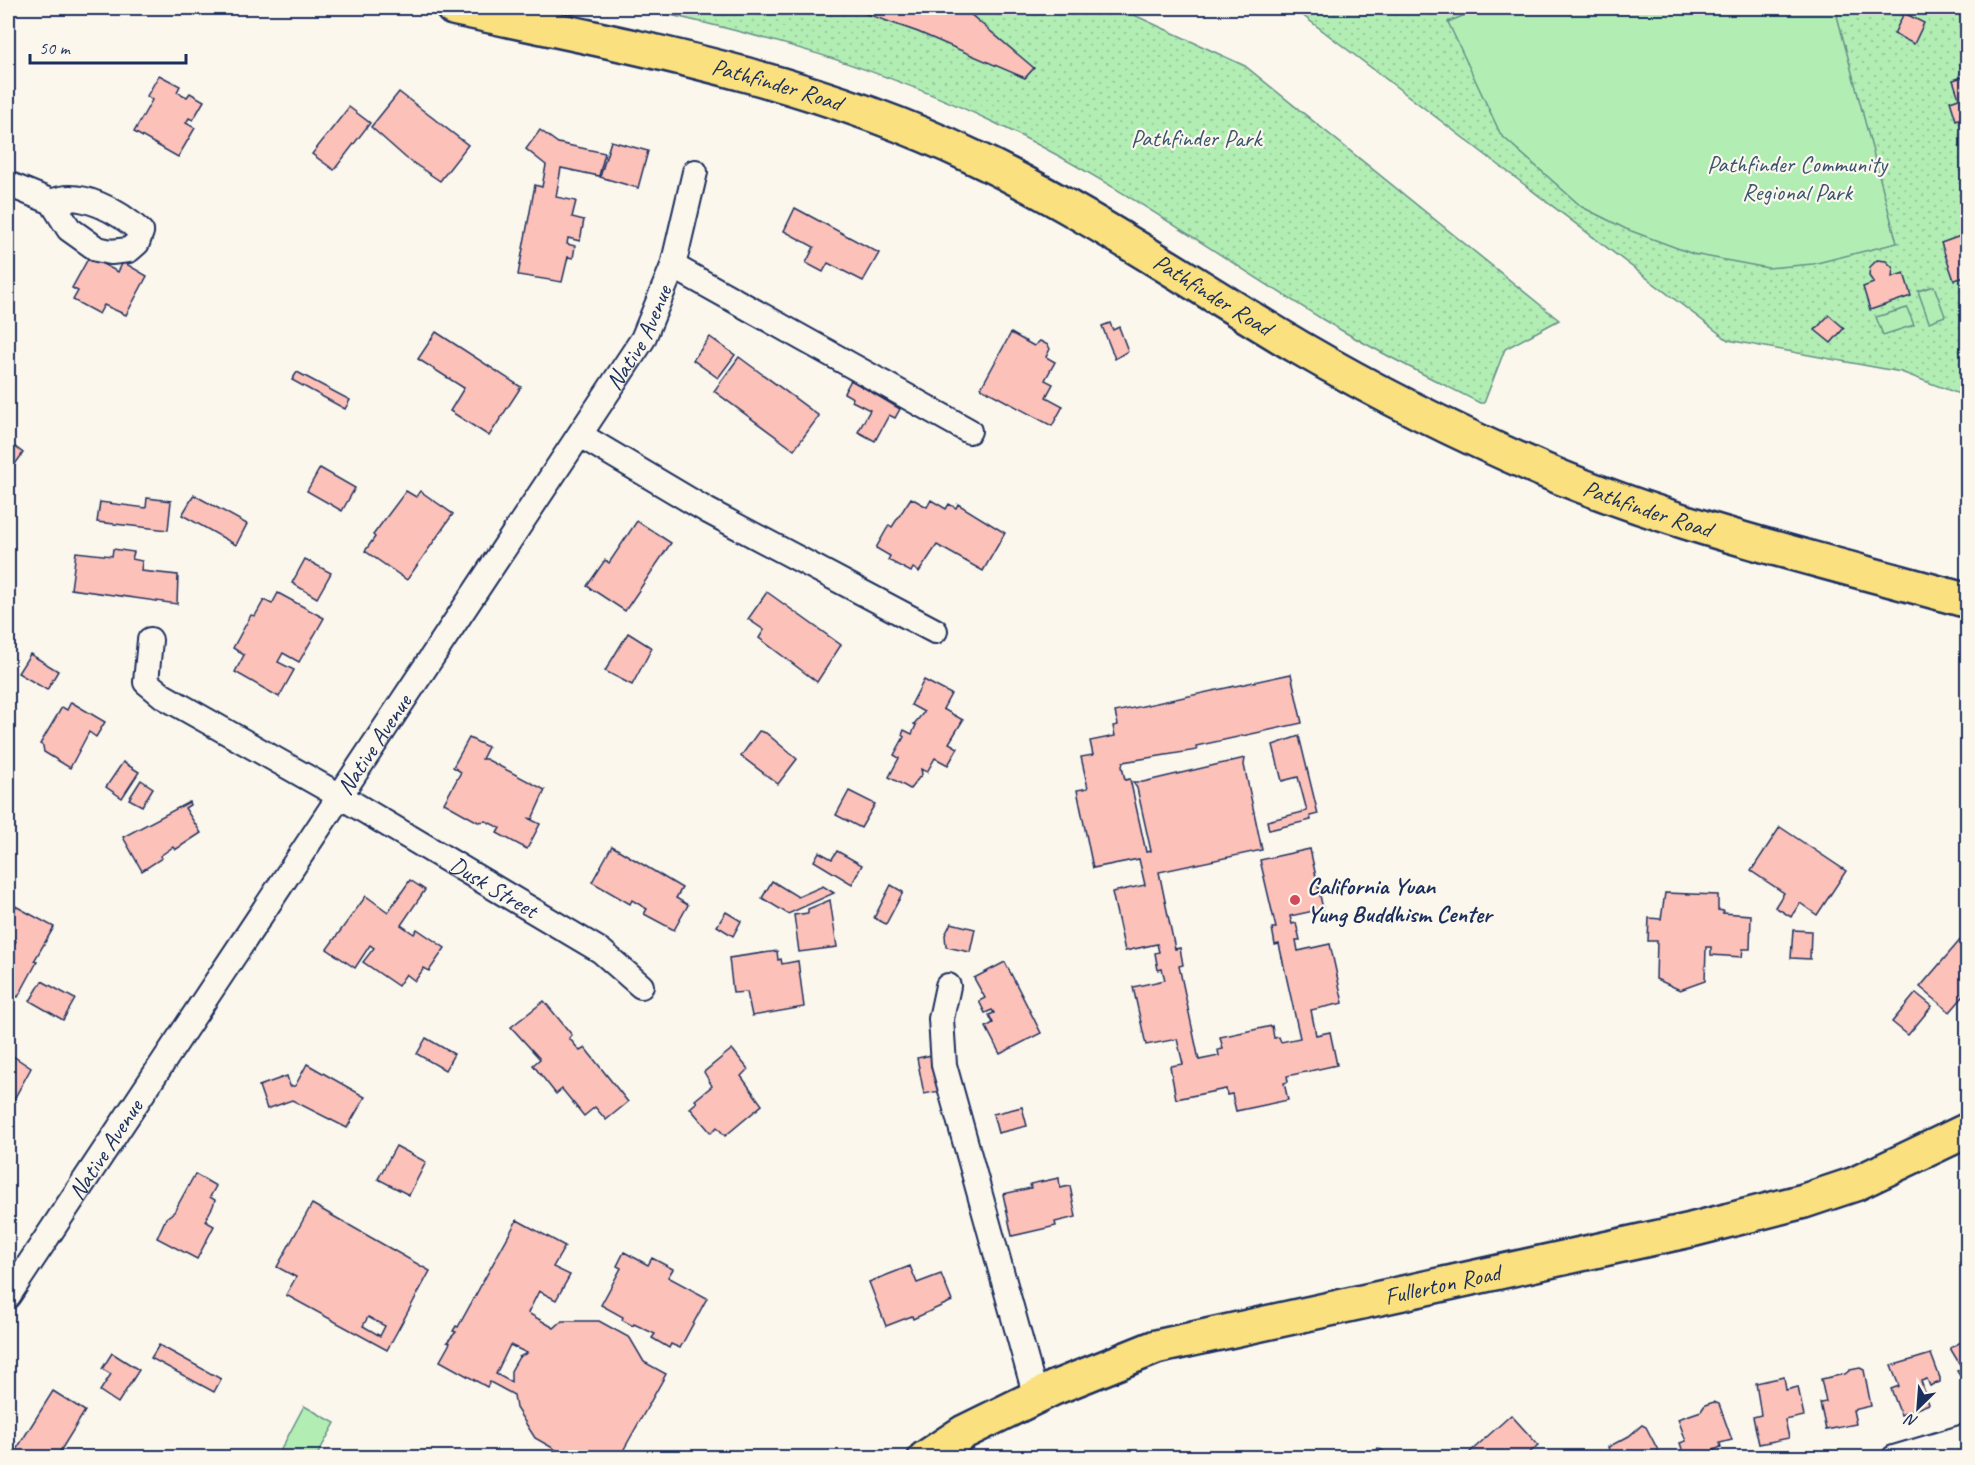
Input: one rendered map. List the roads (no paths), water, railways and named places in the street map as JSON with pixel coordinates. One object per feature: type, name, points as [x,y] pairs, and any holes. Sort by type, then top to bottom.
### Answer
[{"type":"main road","name":"Pathfinder Road","points":[[453,8],[748,74],[821,96],[905,127],[976,158],[1061,202],[1298,346],[1387,397],[1540,469],[1690,522],[1968,601]]},
{"type":"main road","name":"Fullerton Road","points":[[925,1458],[964,1432],[1036,1397],[1156,1347],[1691,1230],[1804,1200],[1855,1184],[1968,1130]]},
{"type":"street","name":"Native Avenue","points":[[8,1296],[643,339],[673,266],[695,172]]},
{"type":"street","points":[[8,184],[52,202]]},
{"type":"street","points":[[673,266],[969,431]]},
{"type":"street","points":[[580,435],[708,511],[935,631]]},
{"type":"street","name":"Dusk Street","points":[[150,640],[146,682],[154,689],[601,951],[641,986]]},
{"type":"street","points":[[948,986],[941,1019],[944,1065],[1036,1397]]},
{"type":"street","points":[[1894,1458],[1968,1436]]},
{"type":"place","name":"California Yuan Yung Buddhism Center","points":[[1295,900]]},
{"type":"park label","name":"Pathfinder Park","points":[[1196,138]]},
{"type":"park label","name":"Pathfinder Community Regional Park","points":[[1797,178]]}]
